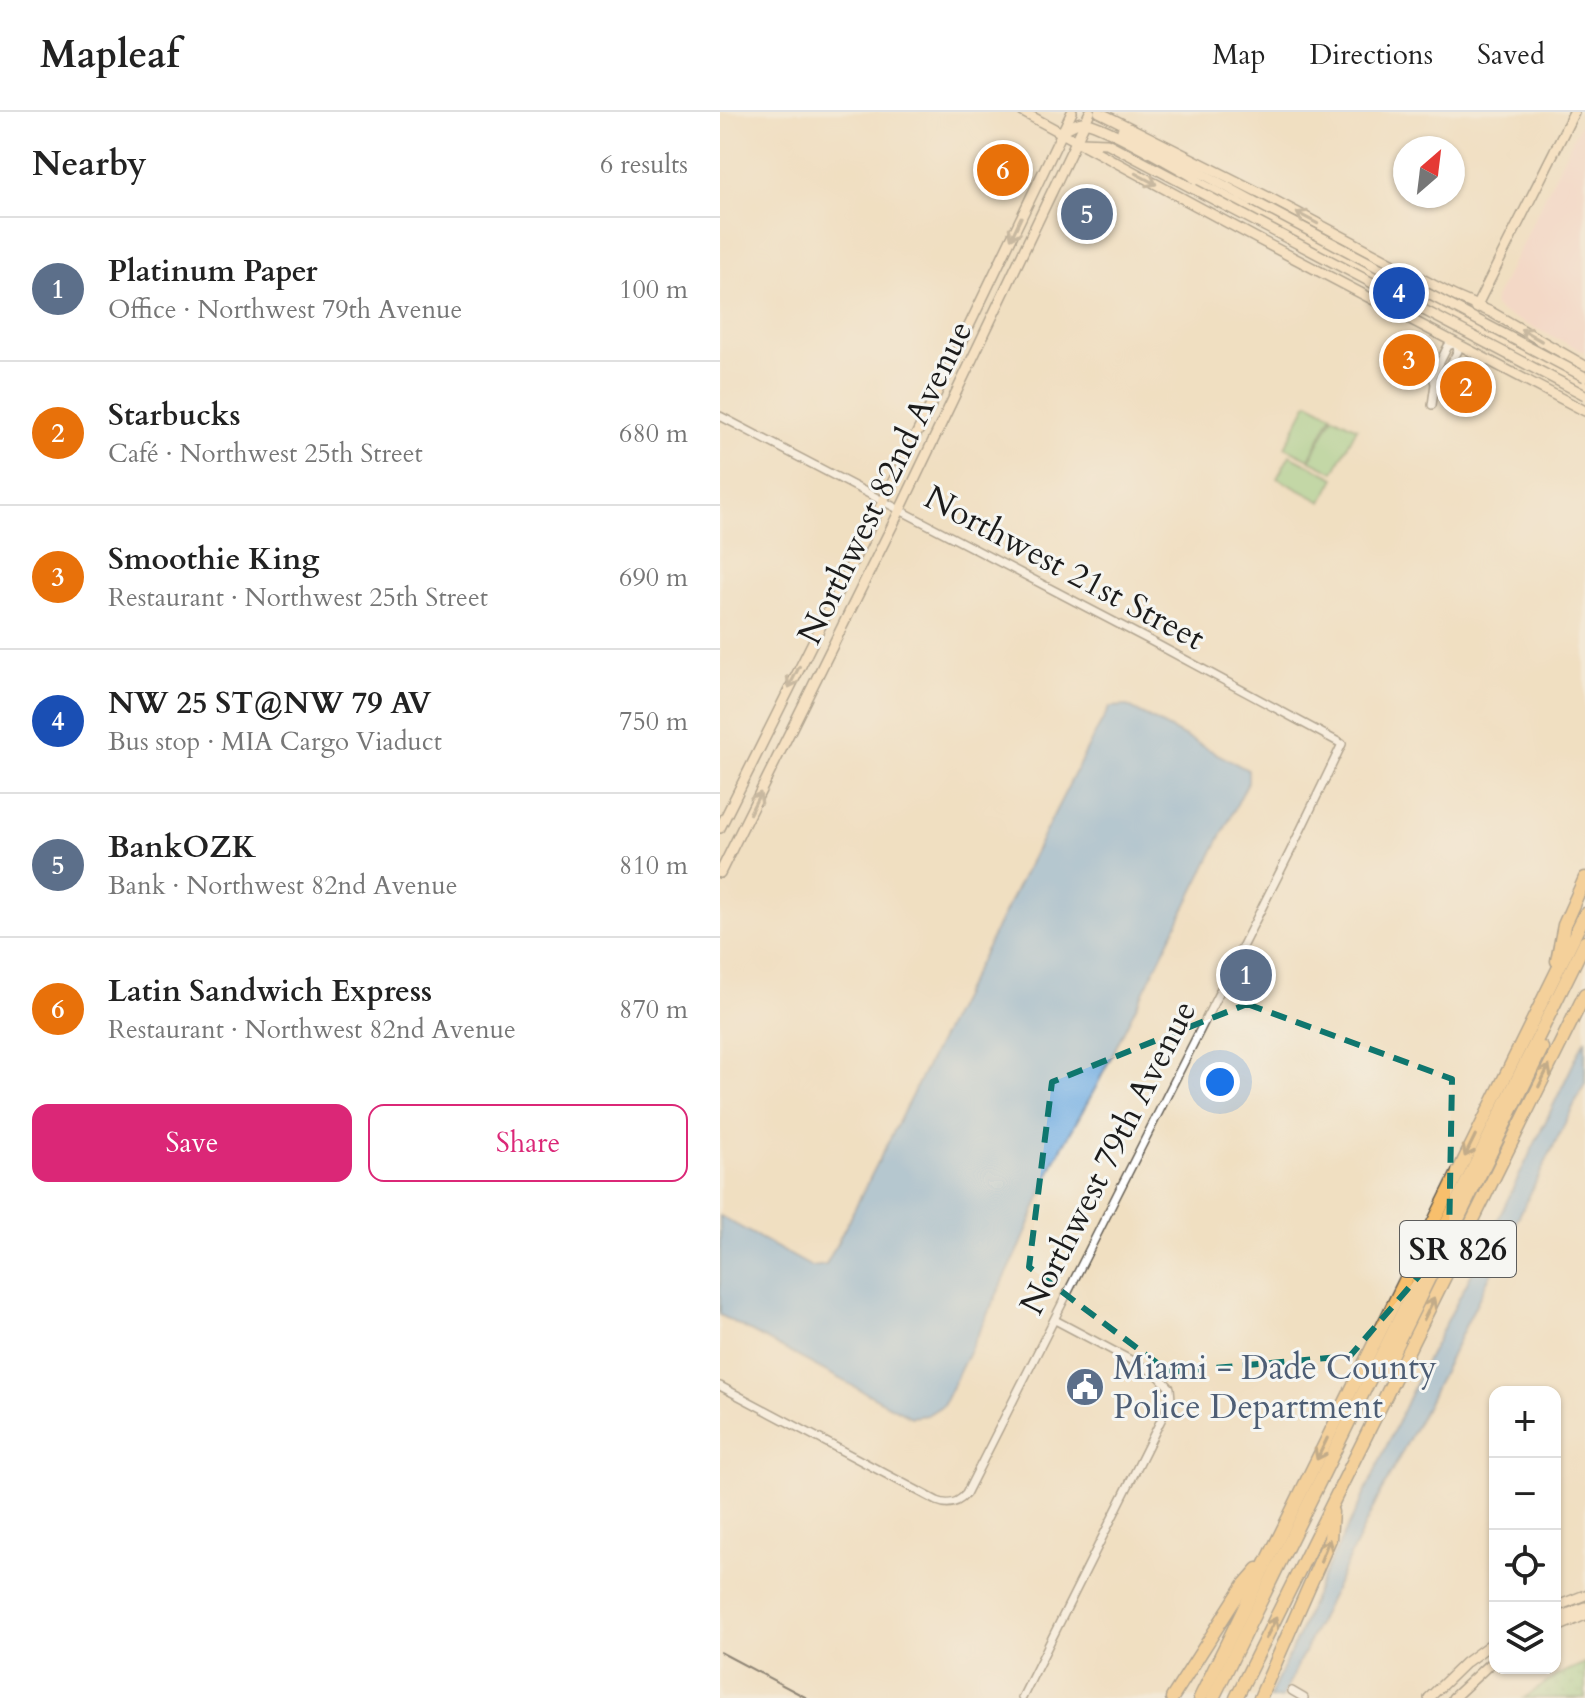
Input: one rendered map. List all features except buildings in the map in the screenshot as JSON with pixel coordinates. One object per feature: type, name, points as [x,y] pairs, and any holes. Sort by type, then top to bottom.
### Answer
[{"type":"highway","points":[[1554,975],[1564,925],[1585,878]]},
{"type":"highway","name":"SR 826","points":[[1200,1698],[1585,914]]},
{"type":"highway","points":[[1213,1698],[1585,942]]},
{"type":"highway","points":[[1222,1698],[1585,959]]},
{"type":"highway","name":"SR 826","points":[[1236,1698],[1585,994]]},
{"type":"highway","points":[[1260,1698],[1330,1539],[1333,1504]]},
{"type":"highway","points":[[1172,1698],[1244,1585],[1268,1558]]},
{"type":"main road","points":[[1023,112],[1585,411]]},
{"type":"main road","name":"Northwest 82nd Avenue","points":[[720,828],[1072,112]]},
{"type":"main road","points":[[1095,112],[1109,123],[1214,180],[1585,377]]},
{"type":"main road","points":[[1095,112],[1491,312],[1585,366]]},
{"type":"main road","name":"Northwest 82nd Avenue","points":[[720,873],[900,510],[1086,123],[1095,112]]},
{"type":"main road","points":[[1456,343],[1574,112]]},
{"type":"main road","points":[[1062,132],[1073,124],[1086,123],[1105,130],[1585,386]]},
{"type":"main road","points":[[1077,142],[1107,143],[1585,395]]},
{"type":"main road","points":[[1192,176],[1214,180]]},
{"type":"main road","points":[[978,307],[994,315]]},
{"type":"main road","points":[[1561,1605],[1585,1595]]},
{"type":"main road","points":[[1561,1617],[1585,1607]]},
{"type":"main road","points":[[1561,1625],[1585,1615]]},
{"type":"main road","points":[[1429,1698],[1465,1663],[1489,1645]]},
{"type":"main road","points":[[1453,1698],[1489,1666]]},
{"type":"street","points":[[1432,405],[1433,376],[1448,346],[1456,343]]},
{"type":"street","name":"Northwest 21st Street","points":[[720,416],[1342,744]]},
{"type":"street","name":"Northwest 79th Avenue","points":[[720,1386],[931,1499],[943,1503],[956,1502],[966,1494],[1342,744]]},
{"type":"street","points":[[1022,1698],[1171,1400],[1170,1388],[1157,1374],[1055,1320]]},
{"type":"street","points":[[1292,1691],[1304,1698]]},
{"type":"highlighted area","points":[[1247,1004],[1452,1079],[1449,1241],[1350,1356],[1169,1372],[1029,1267],[1052,1082]]},
{"type":"shaded area","points":[[1585,114],[1585,352],[1501,312],[1494,306],[1494,301]]},
{"type":"green space","points":[[1308,402],[1332,414],[1309,459],[1285,447]]},
{"type":"green space","points":[[1333,416],[1357,428],[1334,472],[1310,460]]},
{"type":"green space","points":[[1290,455],[1335,478],[1322,502],[1277,478]]},
{"type":"green space","points":[[1585,1663],[1585,1698],[1524,1698],[1558,1675]]},
{"type":"water","points":[[1127,706],[1248,770],[1248,782],[1096,1087],[1055,1160],[1021,1245],[943,1405],[927,1415],[911,1417],[720,1315],[720,1216],[812,1267],[826,1265],[1090,743],[1110,707]]},
{"type":"water","points":[[1585,1039],[1585,1083],[1282,1698],[1269,1698],[1321,1580],[1418,1377]]},
{"type":"railway","points":[[720,1652],[807,1698]]},
{"type":"place","name":"Latin Sandwich Express","points":[[1003,170]]},
{"type":"place","name":"BankOZK","points":[[1087,214]]},
{"type":"place","name":"NW 25 ST@NW 79 AV","points":[[1399,293]]},
{"type":"place","name":"Smoothie King","points":[[1409,360]]},
{"type":"place","name":"Starbucks","points":[[1466,387]]},
{"type":"place","name":"Platinum Paper","points":[[1246,975]]},
{"type":"place","name":"Miami - Dade County Police Department","points":[[1085,1387]]}]
